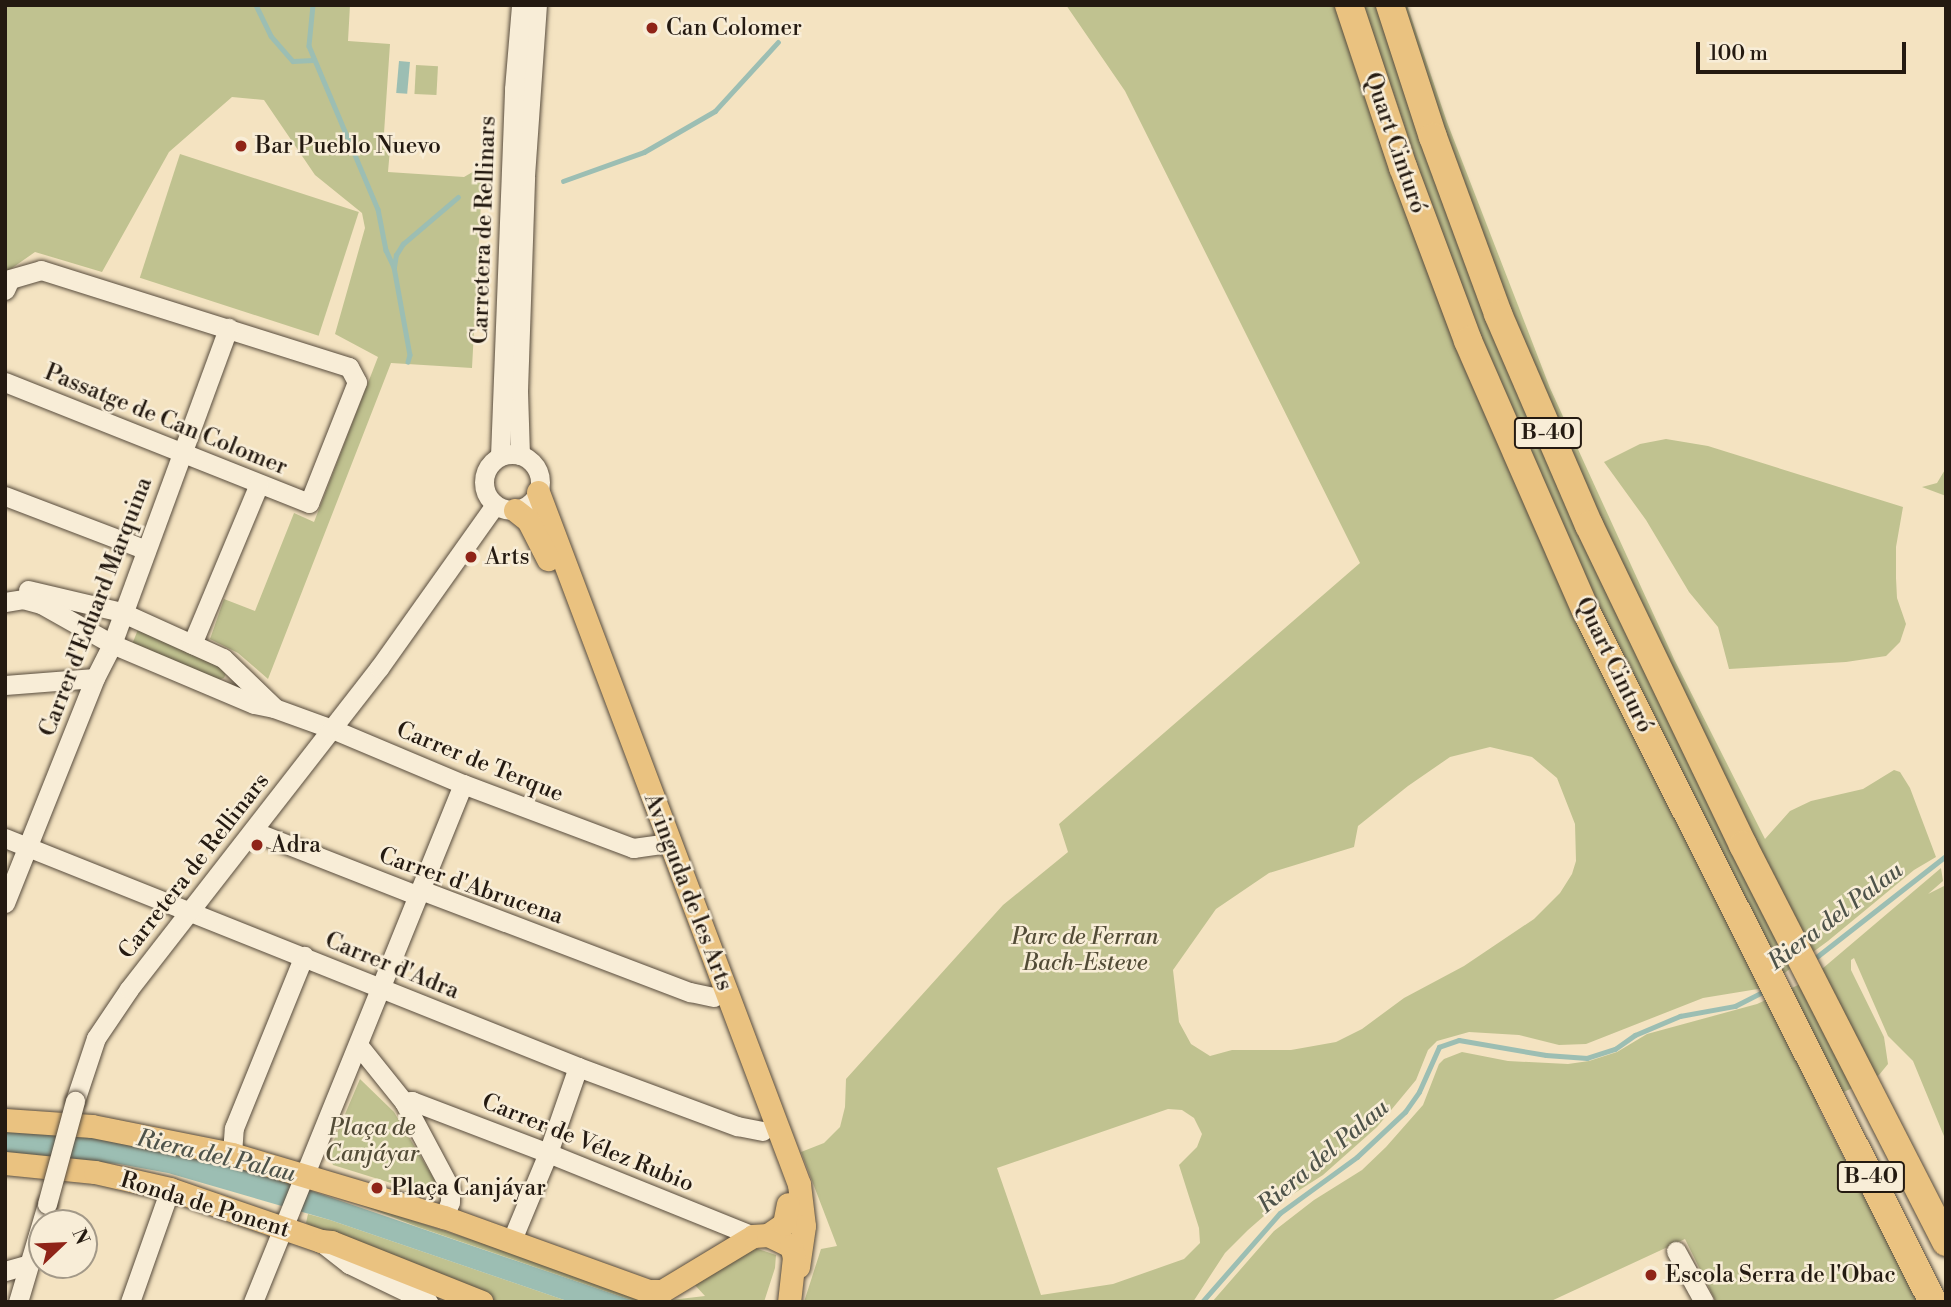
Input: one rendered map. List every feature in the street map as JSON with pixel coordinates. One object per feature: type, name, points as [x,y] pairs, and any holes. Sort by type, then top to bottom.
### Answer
[{"type":"highway","name":"Quart Cinturó","points":[[1349,5],[1431,244],[1499,417],[1586,611],[1933,1302]]},
{"type":"highway","name":"Quart Cinturó","points":[[1390,5],[1451,187],[1522,373],[1612,575],[1744,845],[1946,1242]]},
{"type":"main road","name":"Avinguda de les Arts","points":[[538,492],[788,1205],[793,1228],[773,1239],[794,1257],[784,1300]]},
{"type":"main road","name":"Avinguda de les Arts","points":[[505,508],[528,520],[549,562],[799,1184],[804,1226],[802,1255],[784,1300]]},
{"type":"main road","name":"Ronda de Ponent","points":[[5,1120],[92,1126],[232,1154],[444,1217],[648,1291],[662,1291],[773,1239]]},
{"type":"main road","name":"Ronda de Ponent","points":[[5,1163],[95,1172],[170,1189],[321,1241],[331,1242],[482,1302]]},
{"type":"street","name":"Carretera de Rellinars","points":[[500,456],[513,89],[521,5]]},
{"type":"street","name":"Carretera de Rellinars","points":[[520,455],[518,391],[525,176],[537,5]]},
{"type":"street","points":[[8,285],[41,270],[228,328]]},
{"type":"street","name":"Passatge de Can Colomer","points":[[5,382],[309,503],[357,382],[349,367],[228,328]]},
{"type":"street","name":"Carrer d'Eduard Marquina","points":[[5,903],[111,644],[228,328]]},
{"type":"street","points":[[520,455],[537,470],[538,492],[529,505],[505,508],[486,495],[484,476],[490,464],[500,456],[520,455]]},
{"type":"street","points":[[192,643],[259,484]]},
{"type":"street","points":[[5,496],[144,549]]},
{"type":"street","name":"Carretera de Rellinars","points":[[46,1209],[75,1101],[96,1038],[187,912],[505,508]]},
{"type":"street","name":"Carrer de Terque","points":[[5,593],[24,590],[46,593],[121,612],[223,658],[274,708]]},
{"type":"street","name":"Carrer de Terque","points":[[5,601],[23,599],[41,604],[111,644],[254,704],[274,708],[332,729],[463,784],[633,848],[663,845]]},
{"type":"street","points":[[216,686],[231,681],[232,666]]},
{"type":"street","points":[[5,685],[95,678]]},
{"type":"street","points":[[253,1302],[463,784]]},
{"type":"street","name":"Carrer d'Abrucena","points":[[253,831],[414,894],[421,890],[697,995],[713,997]]},
{"type":"street","name":"Carrer d'Adra","points":[[5,838],[578,1067],[737,1126],[763,1131]]},
{"type":"street","points":[[232,1154],[234,1128],[304,956]]},
{"type":"street","points":[[359,1046],[404,1102],[450,1188],[450,1202],[444,1217]]},
{"type":"street","points":[[511,1242],[548,1153],[578,1067]]},
{"type":"street","name":"Carrer de Vélez Rubio","points":[[404,1102],[412,1101],[773,1239]]},
{"type":"street","points":[[130,1302],[170,1189]]},
{"type":"street","name":"Ronda de Ponent","points":[[321,1241],[349,1264],[428,1302]]},
{"type":"street","points":[[1676,1251],[1704,1302]]},
{"type":"street","points":[[5,1271],[28,1264]]},
{"type":"street","name":"Carretera de Rellinars","points":[[18,1302],[28,1267]]},
{"type":"green space","points":[[5,5],[350,5],[348,41],[390,44],[383,148],[390,149],[388,172],[464,177],[483,166],[472,368],[391,363],[268,679],[238,653],[210,639],[224,599],[255,611],[294,513],[314,522],[378,357],[335,334],[365,228],[362,213],[315,175],[264,100],[232,97],[169,152],[102,272],[35,252],[5,273]]},
{"type":"green space","name":"Parc de Ferran Bach-Esteve","points":[[1066,5],[1407,5],[1447,122],[1550,388],[1674,659],[1765,839],[1790,811],[1811,801],[1863,789],[1894,770],[1900,772],[1910,788],[1936,857],[1914,870],[1828,941],[1764,988],[1703,998],[1586,1044],[1559,1045],[1519,1035],[1469,1032],[1437,1041],[1428,1050],[1416,1080],[1377,1127],[1323,1175],[1279,1203],[1248,1230],[1225,1253],[1193,1302],[804,1302],[821,1249],[837,1246],[801,1152],[824,1143],[840,1127],[845,1107],[846,1079],[1003,905],[1068,852],[1059,824],[1360,563],[1125,91]],"holes":[[[1490,747],[1532,757],[1557,778],[1575,824],[1576,861],[1572,874],[1560,893],[1534,919],[1464,966],[1404,998],[1362,1029],[1336,1042],[1291,1050],[1232,1050],[1210,1056],[1191,1044],[1179,1022],[1173,970],[1216,909],[1269,873],[1354,847],[1358,826],[1408,786],[1450,757]],[[1168,1109],[1182,1110],[1194,1118],[1202,1134],[1197,1147],[1179,1165],[1199,1228],[1200,1243],[1184,1259],[1113,1284],[1041,1295],[997,1168]]]},
{"type":"green space","points":[[416,65],[438,66],[436,95],[414,94]]},
{"type":"green space","points":[[180,154],[359,212],[319,336],[140,278]]},
{"type":"green space","points":[[1666,439],[1708,446],[1903,507],[1896,547],[1897,598],[1906,624],[1900,642],[1886,656],[1846,662],[1729,669],[1718,627],[1689,592],[1646,520],[1604,462],[1640,444]]},
{"type":"green space","points":[[1946,468],[1946,496],[1922,487],[1937,483]]},
{"type":"green space","points":[[139,627],[220,660],[227,671],[224,678],[218,680],[131,647]]},
{"type":"green space","points":[[1941,868],[1943,881],[1928,894],[1946,885],[1946,1141],[1913,1061],[1888,1036],[1854,958],[1851,960],[1851,970],[1884,1037],[1888,1064],[1879,1075],[1817,1105],[1918,1302],[1716,1302],[1685,1239],[1549,1302],[1212,1302],[1274,1231],[1314,1200],[1362,1170],[1386,1147],[1423,1105],[1439,1064],[1444,1059],[1462,1052],[1508,1061],[1568,1064],[1589,1061],[1617,1052],[1647,1034],[1757,1004],[1809,980]]},
{"type":"green space","name":"Plaça de Canjáyar","points":[[360,1079],[394,1112],[440,1189],[436,1197],[333,1165],[328,1154]]},
{"type":"green space","points":[[343,1198],[662,1301],[705,1296],[694,1284],[752,1247],[776,1255],[775,1268],[764,1302],[637,1302],[418,1227]]},
{"type":"green space","points":[[308,1214],[570,1302],[499,1302],[315,1229],[306,1223]]},
{"type":"water","points":[[399,61],[410,62],[407,94],[396,93]]},
{"type":"water","name":"Riera del Palau","points":[[5,1128],[137,1141],[253,1171],[637,1302],[570,1302],[330,1220],[168,1173],[119,1164],[5,1153]]},
{"type":"waterway","points":[[256,5],[271,36],[293,61],[313,60]]},
{"type":"waterway","points":[[313,5],[309,46],[378,209],[386,250],[394,267],[410,355],[408,362]]},
{"type":"waterway","points":[[563,181],[644,152],[715,111],[778,42]]},
{"type":"waterway","points":[[394,267],[396,255],[403,244],[458,197]]},
{"type":"waterway","name":"Riera del Palau","points":[[1814,959],[1946,856]]},
{"type":"waterway","name":"Riera del Palau","points":[[1202,1302],[1280,1213],[1357,1157],[1405,1112],[1419,1092],[1439,1047],[1459,1040],[1546,1055],[1587,1058],[1615,1049],[1635,1035],[1680,1016],[1735,1006],[1766,990]]},
{"type":"place","name":"Can Colomer","points":[[652,28]]},
{"type":"place","name":"Bar Pueblo Nuevo","points":[[241,146]]},
{"type":"place","name":"Arts","points":[[471,557]]},
{"type":"place","name":"Adra","points":[[257,845]]},
{"type":"place","name":"Plaça Canjáyar","points":[[377,1188]]},
{"type":"place","name":"Escola Serra de l'Obac","points":[[1651,1275]]}]
